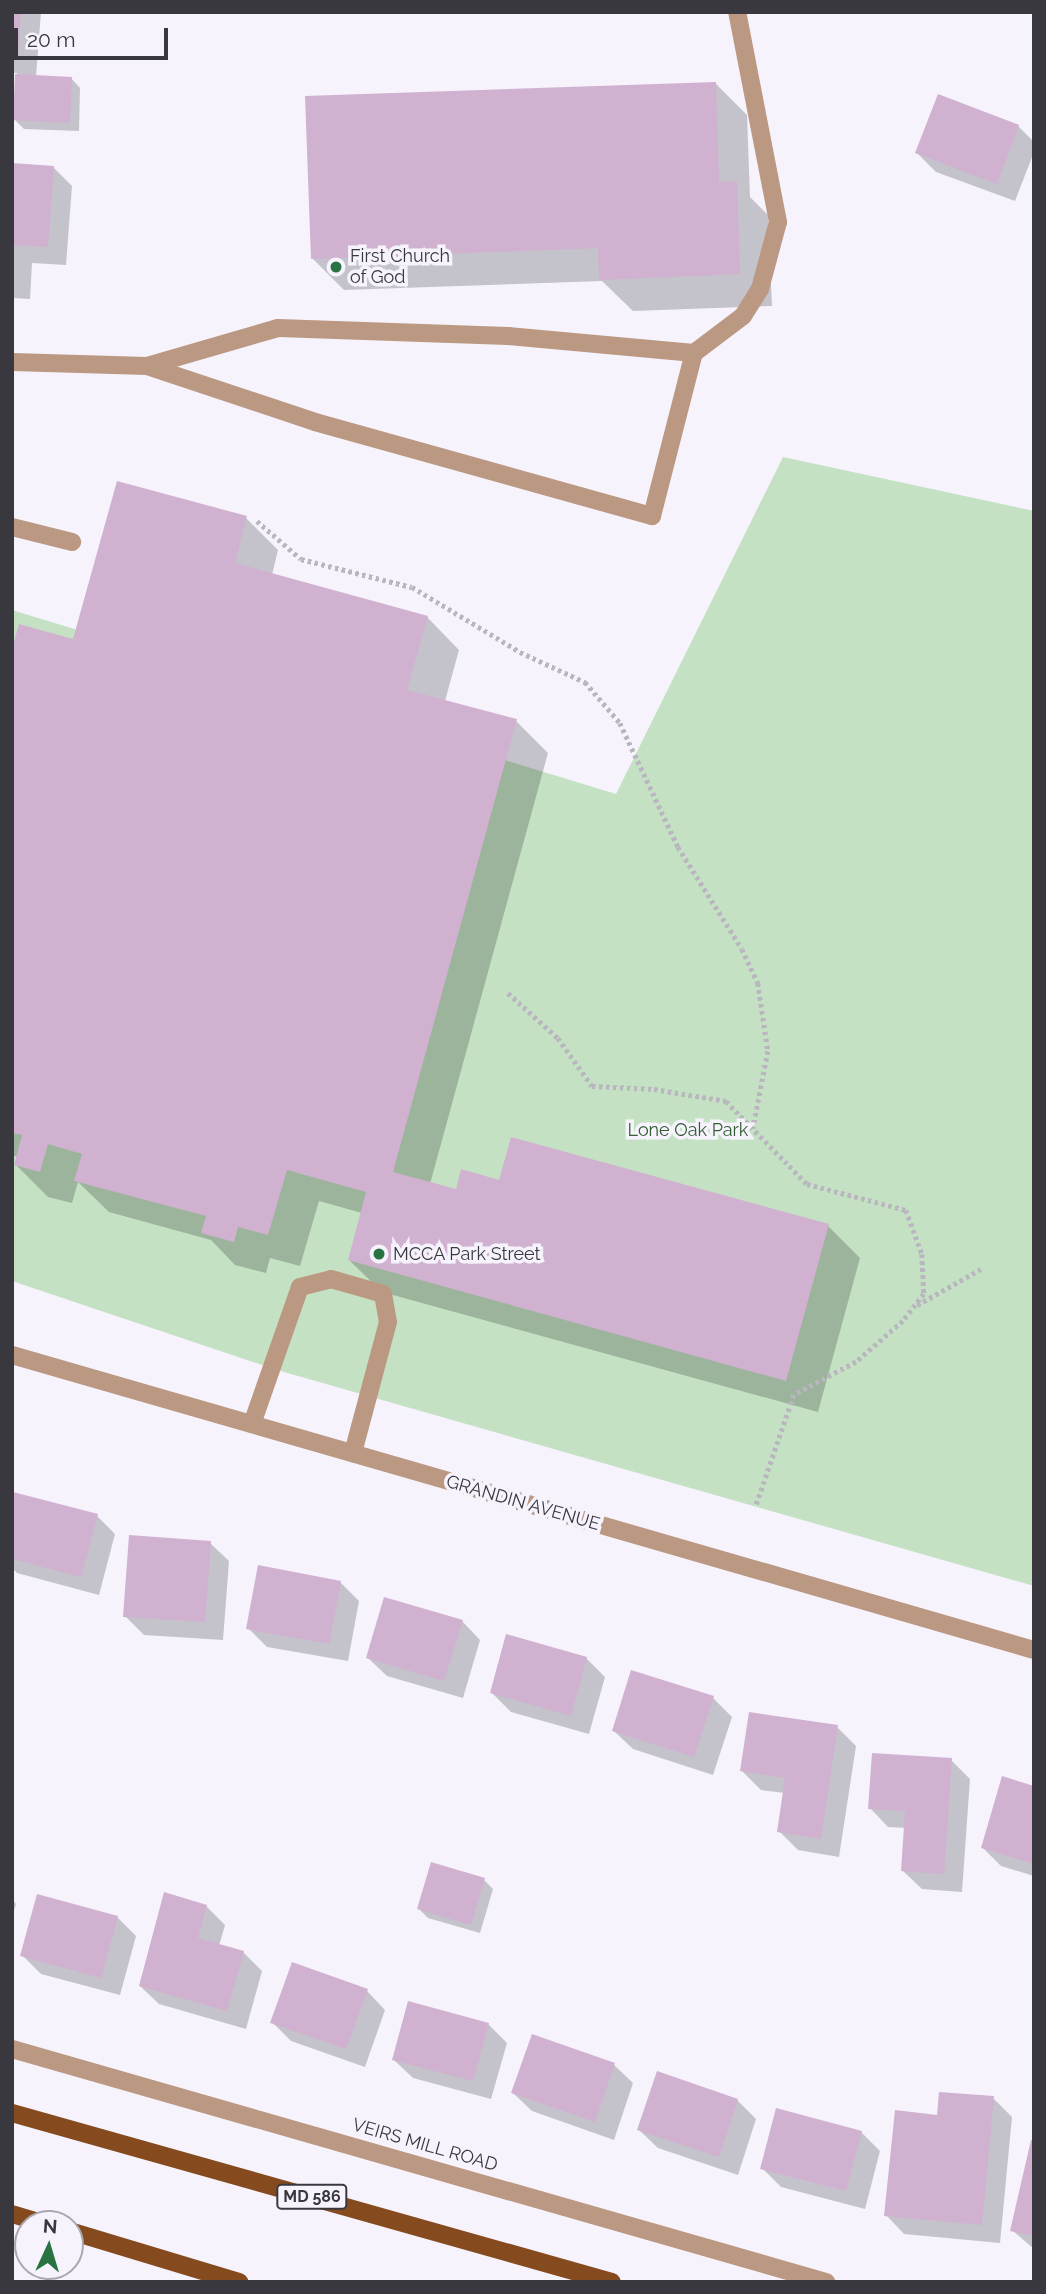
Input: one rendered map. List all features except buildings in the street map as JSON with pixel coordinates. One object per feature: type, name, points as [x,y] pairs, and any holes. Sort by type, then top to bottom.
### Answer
[{"type":"main road","name":"MD 586","points":[[12,2113],[612,2282]]},
{"type":"main road","points":[[84,2235],[239,2282]]},
{"type":"street","points":[[12,362],[147,366],[315,422],[652,516],[694,353],[743,316],[761,289],[778,222],[737,12]]},
{"type":"street","points":[[147,366],[278,328],[508,336],[694,353]]},
{"type":"street","points":[[12,527],[72,542]]},
{"type":"street","points":[[252,1424],[300,1287],[331,1279],[383,1294],[388,1322],[353,1454]]},
{"type":"street","name":"GRANDIN AVENUE","points":[[12,1355],[1034,1650]]},
{"type":"street","name":"VEIRS MILL ROAD","points":[[12,2049],[826,2282]]},
{"type":"path","points":[[257,521],[301,559],[412,587],[510,647],[585,682],[620,723],[678,847],[742,949],[758,983],[768,1051],[753,1129]]},
{"type":"path","points":[[508,993],[558,1038],[592,1086],[654,1089],[726,1101],[807,1184],[906,1210],[922,1254],[924,1294],[903,1321],[856,1362],[794,1395],[756,1506]]},
{"type":"path","points":[[913,1308],[981,1269]]},
{"type":"green space","name":"Lone Oak Park","points":[[783,457],[1034,511],[1034,1586],[277,1370],[12,1281],[12,610],[616,794]]},
{"type":"place","name":"First Church of God","points":[[336,267]]},
{"type":"place","name":"MCCA Park Street","points":[[379,1254]]}]
